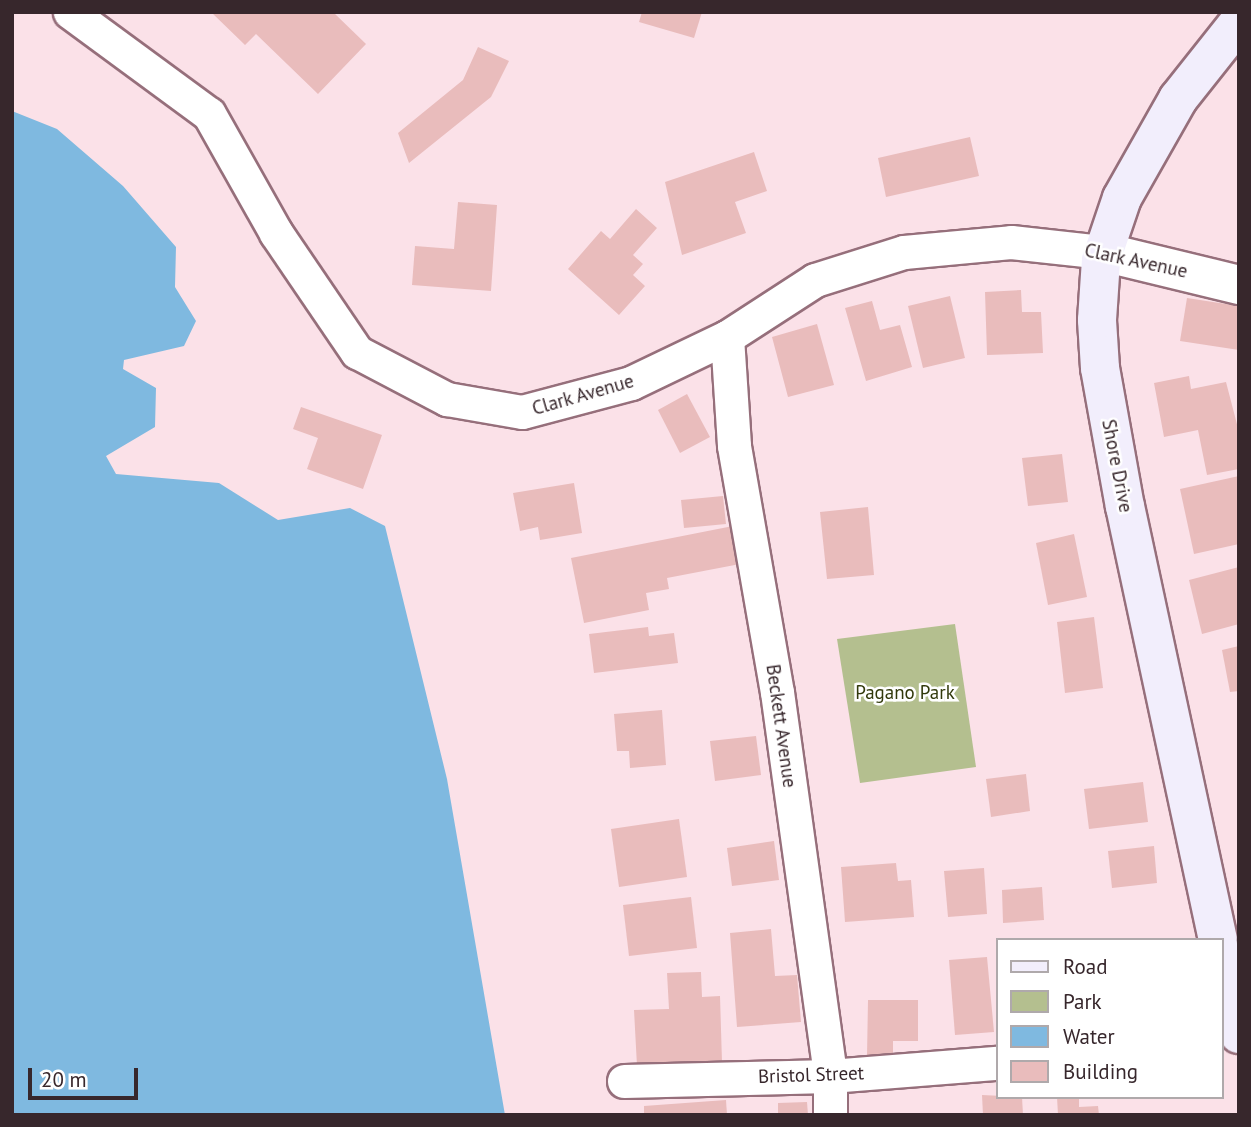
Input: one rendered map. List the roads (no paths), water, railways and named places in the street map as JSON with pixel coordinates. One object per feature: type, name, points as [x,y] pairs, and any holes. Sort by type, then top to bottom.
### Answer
[{"type":"main road","name":"Shore Drive","points":[[1218,938],[1105,400],[1097,320],[1103,252],[1151,142],[1239,22]]},
{"type":"main road","points":[[1223,962],[1239,1037]]},
{"type":"street","name":"Clark Avenue","points":[[71,12],[209,114],[276,233],[357,352],[447,399],[523,412],[631,383],[727,337],[815,280],[904,251],[1011,242],[1103,252],[1239,285]]},
{"type":"street","name":"Beckett Avenue","points":[[727,337],[734,446],[777,692],[830,1076],[830,1115]]},
{"type":"street","name":"Bristol Street","points":[[624,1081],[830,1076],[996,1063]]},
{"type":"water","points":[[12,111],[57,129],[123,186],[176,247],[175,287],[196,321],[184,346],[124,360],[123,369],[156,388],[155,427],[106,456],[116,474],[219,483],[278,520],[350,508],[385,526],[447,779],[505,1115],[12,1115]]},
{"type":"park label","name":"Pagano Park","points":[[905,693]]}]
